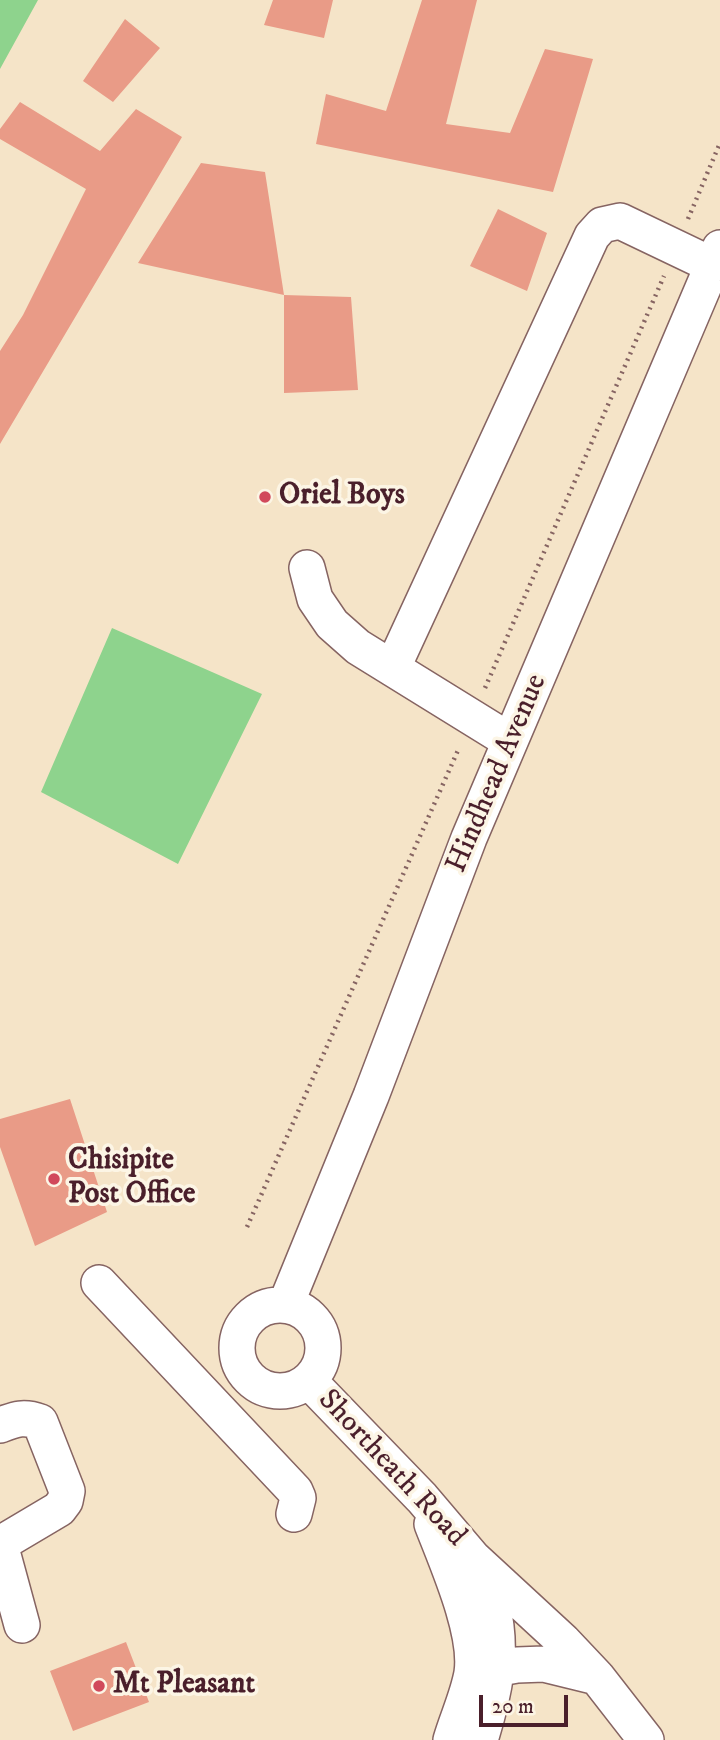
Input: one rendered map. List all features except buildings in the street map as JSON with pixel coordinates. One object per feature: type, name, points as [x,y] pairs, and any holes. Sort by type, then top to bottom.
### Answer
[{"type":"street","points":[[393,667],[592,236],[602,225],[620,221],[716,256]]},
{"type":"street","name":"Hindhead Avenue","points":[[286,1304],[372,1096],[469,838],[716,256]]},
{"type":"street","points":[[307,568],[316,599],[332,624],[358,647],[510,741]]},
{"type":"street","points":[[99,1283],[295,1491],[298,1498],[294,1514]]},
{"type":"street","points":[[286,1304],[298,1308],[316,1324],[322,1335],[324,1348],[322,1360],[309,1381],[295,1389],[280,1392],[264,1388],[251,1380],[242,1368],[237,1353],[238,1336],[250,1317],[270,1305],[286,1304]]},
{"type":"street","name":"Shortheath Road","points":[[309,1381],[422,1498],[473,1558]]},
{"type":"street","points":[[0,1424],[20,1417],[40,1422],[67,1491],[59,1510],[0,1544],[22,1625]]},
{"type":"street","points":[[422,1498],[485,1657]]},
{"type":"street","points":[[473,1558],[563,1641],[597,1677],[646,1740]]},
{"type":"street","points":[[473,1558],[492,1605],[485,1657],[491,1708],[480,1740]]},
{"type":"street","points":[[451,1740],[485,1657],[525,1635],[563,1641]]},
{"type":"street","points":[[485,1657],[517,1665],[544,1664],[597,1677]]},
{"type":"green space","points":[[0,0],[38,0],[0,69]]},
{"type":"green space","points":[[112,628],[262,694],[178,864],[41,792]]},
{"type":"place","name":"Oriel Boys","points":[[265,497]]},
{"type":"place","name":"Chisipite Post Office","points":[[54,1179]]},
{"type":"place","name":"Mt Pleasant","points":[[99,1686]]}]
